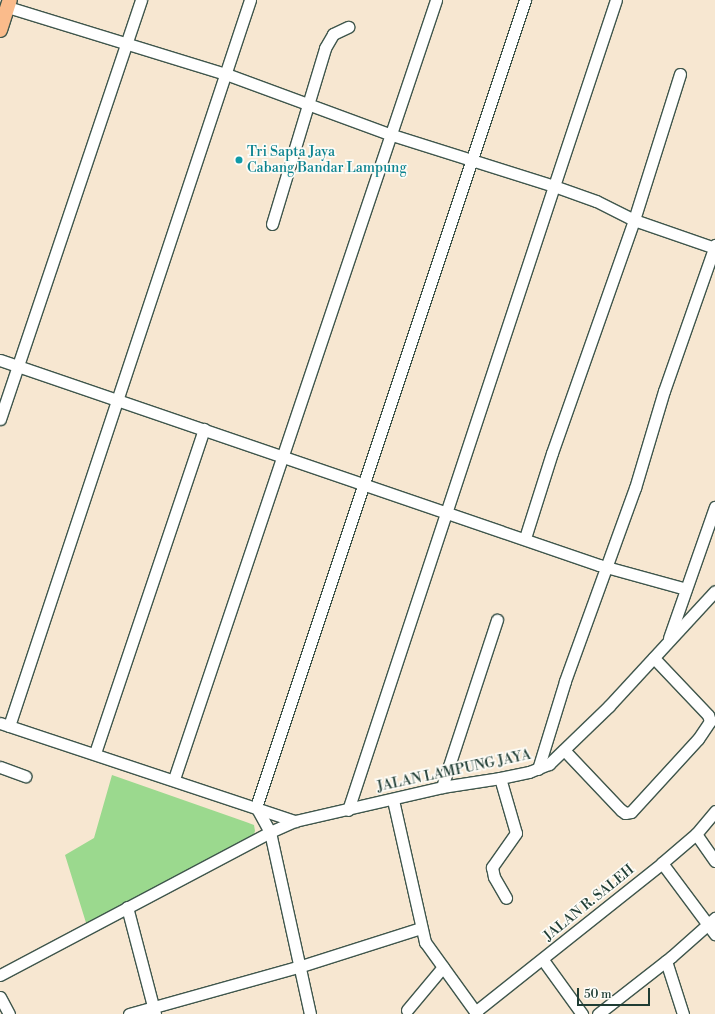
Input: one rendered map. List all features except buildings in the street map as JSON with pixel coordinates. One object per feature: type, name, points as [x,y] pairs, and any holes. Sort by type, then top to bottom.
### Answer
[{"type":"main road","points":[[0,30],[9,3]]},
{"type":"street","points":[[0,419],[125,42],[141,0]]},
{"type":"street","points":[[250,0],[119,400],[5,725],[95,753],[295,820]]},
{"type":"street","points":[[174,779],[283,458],[389,134],[436,0]]},
{"type":"street","points":[[310,1014],[301,966],[270,832],[256,807],[525,0]]},
{"type":"street","points":[[348,810],[616,0]]},
{"type":"street","points":[[9,3],[226,74],[389,134],[554,186],[596,201],[634,220],[715,246],[664,391],[635,488],[605,566],[565,681],[538,769]]},
{"type":"street","points":[[272,224],[308,104],[330,38],[348,27]]},
{"type":"street","points":[[525,538],[552,453],[634,220],[680,74]]},
{"type":"street","points":[[0,360],[204,429],[283,458],[364,482],[605,566],[686,589]]},
{"type":"street","points":[[95,753],[204,429]]},
{"type":"street","points":[[666,645],[715,507]]},
{"type":"street","name":"JALAN LAMPUNG JAYA","points":[[295,820],[393,800],[442,787],[500,778],[538,769],[564,750],[654,658],[715,591]]},
{"type":"street","points":[[442,787],[497,620]]},
{"type":"street","points":[[564,750],[600,790],[628,813],[698,739],[712,718],[654,658]]},
{"type":"street","points":[[0,768],[25,776]]},
{"type":"street","points":[[500,778],[516,834],[492,867],[494,877],[506,898]]},
{"type":"street","points":[[393,800],[425,942],[476,1013]]},
{"type":"street","name":"JALAN R. SALEH","points":[[476,1013],[662,863],[696,834],[715,811]]},
{"type":"street","points":[[0,975],[126,907],[295,820]]},
{"type":"street","points":[[696,834],[715,860]]},
{"type":"street","points":[[662,863],[711,921],[715,934]]},
{"type":"street","points":[[126,907],[154,1010]]},
{"type":"street","points":[[598,1014],[666,961],[711,921]]},
{"type":"street","points":[[129,1014],[154,1010],[421,928]]},
{"type":"street","points":[[543,960],[582,1014]]},
{"type":"street","points":[[666,961],[683,1014]]},
{"type":"street","points":[[407,1010],[443,967]]},
{"type":"street","points":[[0,997],[9,1014]]},
{"type":"green space","points":[[112,775],[254,825],[255,831],[253,837],[87,926],[65,855],[94,838]]},
{"type":"place","name":"Tri Sapta Jaya Cabang Bandar Lampung","points":[[239,160]]}]
